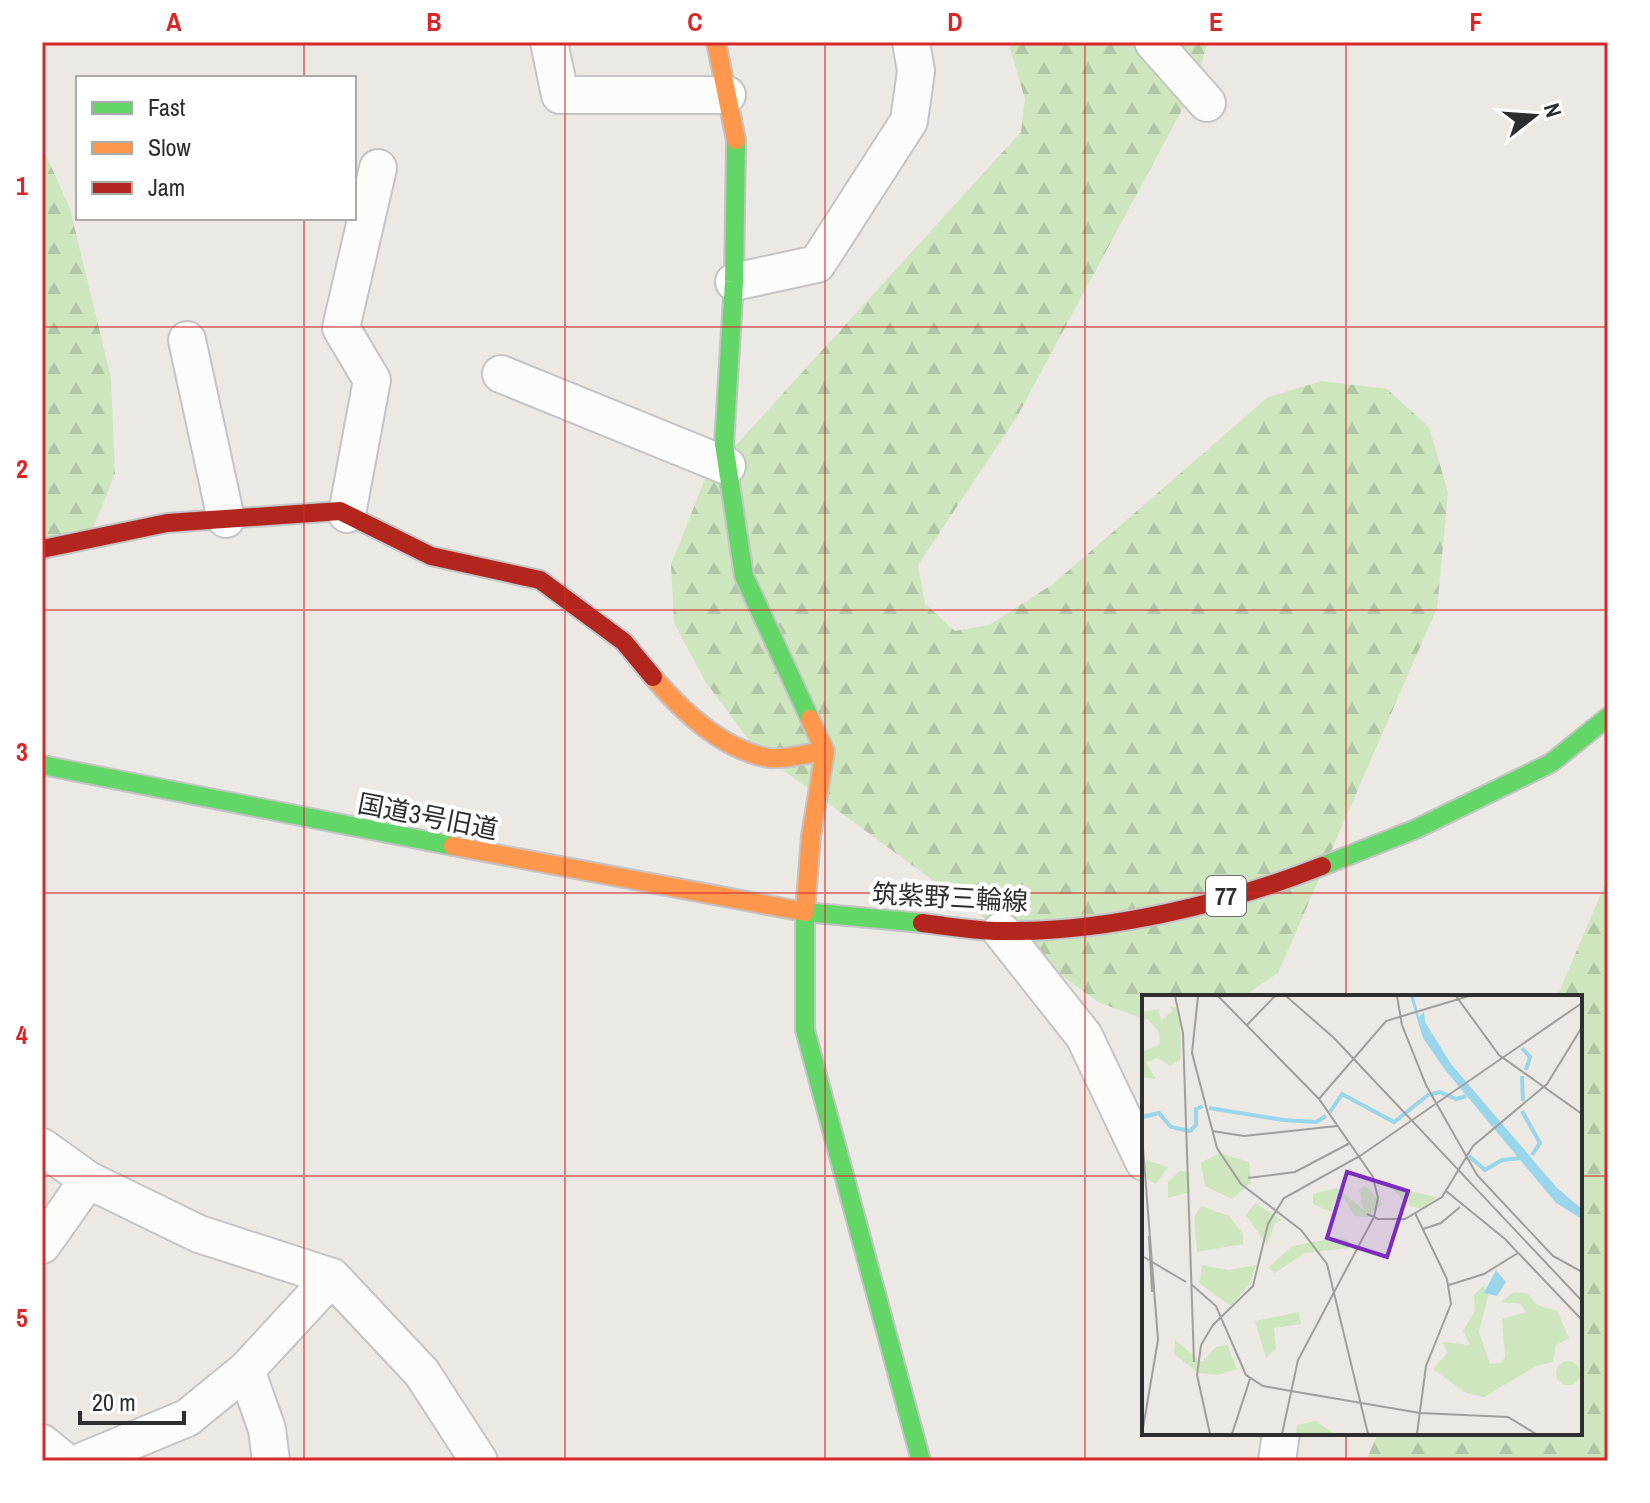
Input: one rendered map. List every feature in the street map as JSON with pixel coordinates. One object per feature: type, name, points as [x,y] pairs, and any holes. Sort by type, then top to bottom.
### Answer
[{"type":"street","points":[[549,42],[560,95],[727,95]]},
{"type":"street","points":[[716,42],[736,142],[734,282],[724,444],[727,466],[744,576],[825,751],[811,836],[805,912],[805,1030],[921,1461]]},
{"type":"street","points":[[734,282],[817,264],[909,121],[916,71],[911,42]]},
{"type":"street","points":[[1153,42],[1207,103]]},
{"type":"street","points":[[347,514],[372,380],[341,328],[378,168]]},
{"type":"street","points":[[187,340],[226,519]]},
{"type":"street","points":[[501,374],[727,466]]},
{"type":"street","points":[[42,549],[167,523],[340,511],[431,556],[540,580],[624,642],[669,696],[718,738],[770,758],[825,751]]},
{"type":"street","name":"筑紫野三輪線","points":[[805,912],[1001,931],[1116,923],[1280,883],[1416,829],[1551,763],[1608,717]]},
{"type":"street","name":"国道3号旧道","points":[[42,765],[227,804],[805,912]]},
{"type":"street","points":[[1001,931],[1084,1036],[1142,1158]]},
{"type":"street","points":[[42,1147],[88,1180],[199,1234],[332,1277],[422,1373],[479,1461]]},
{"type":"street","points":[[42,1245],[88,1180]]},
{"type":"street","points":[[42,1443],[82,1460],[187,1418],[246,1370],[332,1277]]},
{"type":"street","points":[[246,1370],[267,1429],[271,1461]]},
{"type":"street","points":[[1277,1461],[1281,1435]]},
{"type":"green space","points":[[1008,42],[1207,42],[1198,80],[1018,415],[918,565],[925,604],[955,631],[989,625],[1053,584],[1268,397],[1322,381],[1387,389],[1429,427],[1448,493],[1437,608],[1278,973],[1245,995],[1142,995],[1142,1018],[1098,1002],[757,751],[705,681],[674,623],[671,565],[705,479],[1021,132],[1025,99]]},
{"type":"green space","points":[[42,146],[70,209],[111,378],[115,474],[89,538],[42,563]]},
{"type":"green space","points":[[1608,877],[1608,1461],[1366,1461],[1377,1435],[1582,1435],[1582,995],[1558,995]]},
{"type":"traffic: fast","points":[[736,140],[734,282],[724,444],[744,576],[810,719]]},
{"type":"traffic: fast","points":[[1322,866],[1416,829],[1551,763],[1608,717]]},
{"type":"traffic: fast","points":[[42,765],[453,846]]},
{"type":"traffic: fast","points":[[921,1461],[805,1030],[805,912],[922,923]]},
{"type":"traffic: slow","points":[[716,42],[736,140]]},
{"type":"traffic: slow","points":[[653,677],[704,727],[735,747],[769,758],[825,751]]},
{"type":"traffic: slow","points":[[453,846],[805,912],[811,836],[825,751],[810,719]]},
{"type":"traffic: jam","points":[[42,549],[167,523],[340,511],[431,556],[540,580],[624,642],[653,677]]},
{"type":"traffic: jam","points":[[922,923],[1001,931],[1082,927],[1206,904],[1322,866]]}]
